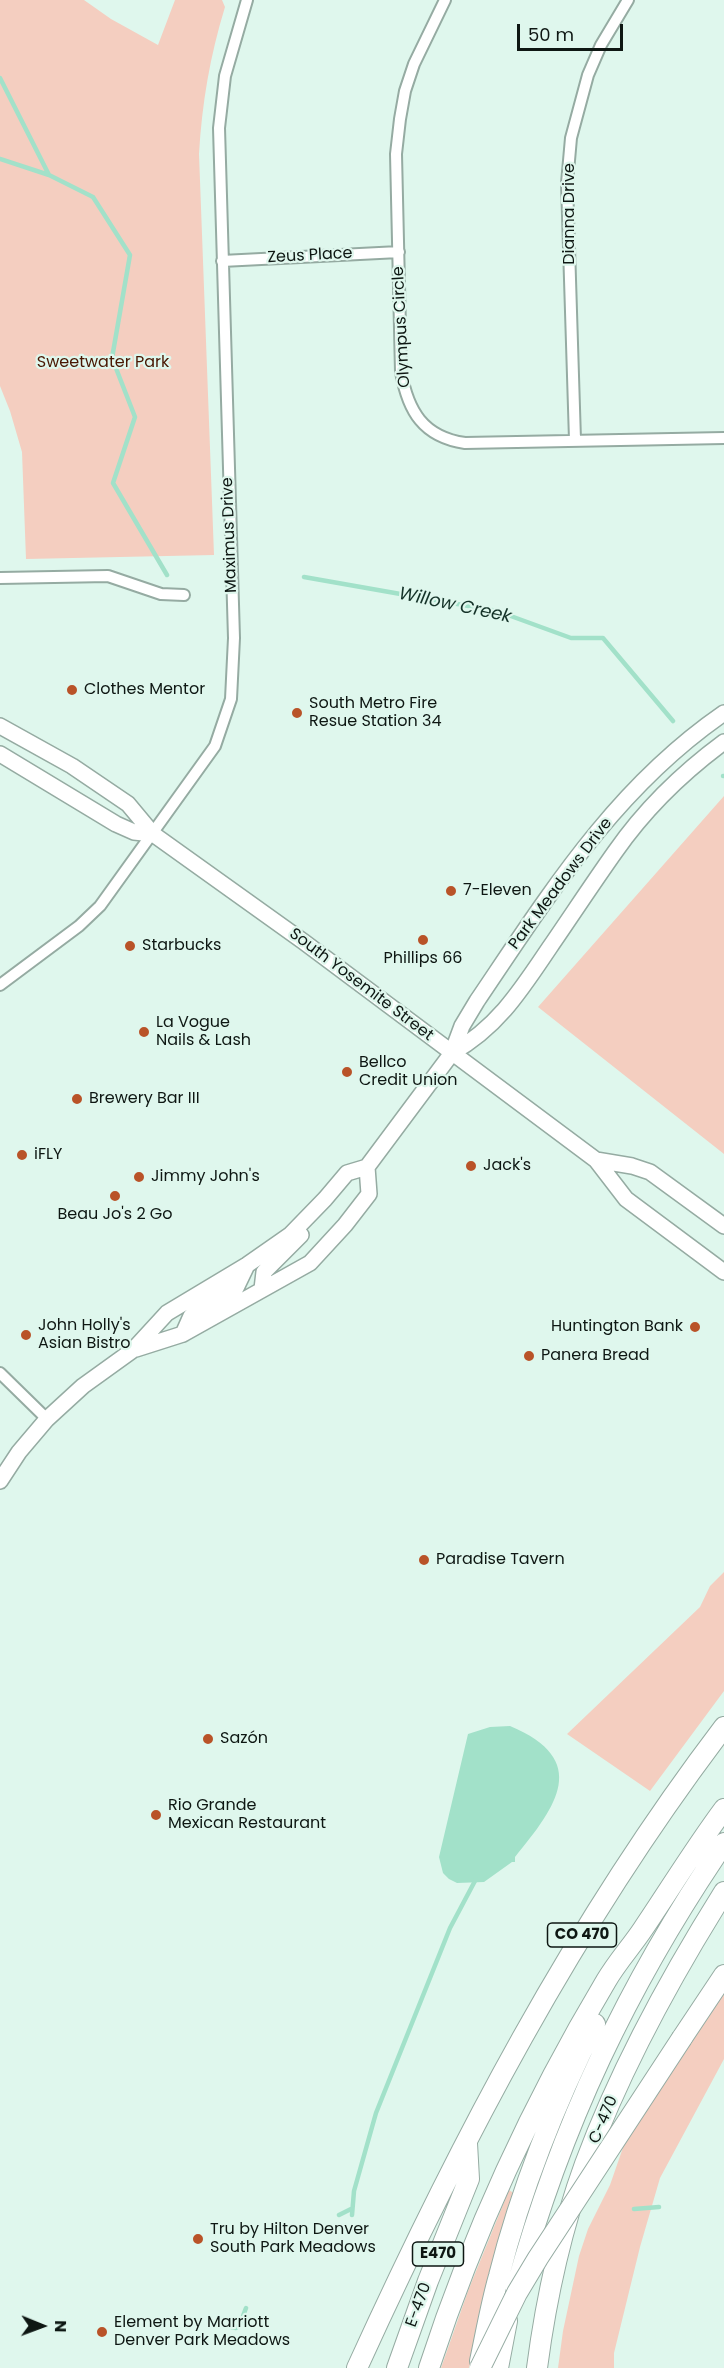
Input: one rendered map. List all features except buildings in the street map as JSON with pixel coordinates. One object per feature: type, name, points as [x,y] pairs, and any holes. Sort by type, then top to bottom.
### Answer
[{"type":"highway","name":"CO 470","points":[[467,2140],[589,1924],[667,1805],[724,1727]]},
{"type":"highway","points":[[429,2368],[469,2256],[529,2122],[598,1994],[622,1955],[642,1930],[724,1809]]},
{"type":"highway","points":[[498,2368],[508,2319],[534,2223],[577,2107],[646,1967],[678,1912],[724,1843]]},
{"type":"highway","name":"C-470","points":[[537,2368],[548,2300],[562,2238],[597,2133],[646,2028],[724,1892]]},
{"type":"highway","points":[[479,2368],[498,2277],[532,2172],[577,2061],[629,1962],[642,1930]]},
{"type":"highway","points":[[479,2368],[517,2293],[538,2258],[724,1975]]},
{"type":"highway","points":[[357,2368],[467,2140]]},
{"type":"highway","name":"E-470","points":[[397,2368],[431,2273],[469,2179],[467,2140]]},
{"type":"main road","name":"Park Meadows Drive","points":[[0,1481],[19,1452],[47,1419],[83,1386],[133,1350],[167,1313],[247,1265],[290,1235],[347,1173],[367,1167],[452,1053],[462,1026],[477,1001],[581,851],[645,776],[690,737],[724,712]]},
{"type":"main road","name":"South Yosemite Street","points":[[0,726],[72,766],[128,804],[153,834],[311,947],[596,1160],[626,1199],[724,1272]]},
{"type":"main road","name":"Park Meadows Drive","points":[[452,1053],[473,1041],[495,1022],[520,991],[639,820],[684,773],[724,742]]},
{"type":"main road","name":"South Yosemite Street","points":[[0,754],[116,824],[134,832],[153,834]]},
{"type":"main road","name":"South Yosemite Street","points":[[596,1160],[632,1166],[650,1172],[724,1226]]},
{"type":"main road","name":"Park Meadows Drive","points":[[133,1350],[183,1334],[310,1263],[345,1225],[369,1194],[367,1167]]},
{"type":"main road","points":[[262,1289],[264,1272],[341,1194],[343,1178]]},
{"type":"main road","points":[[183,1334],[191,1316],[236,1288],[247,1265]]},
{"type":"street","name":"Maximus Drive","points":[[0,985],[80,926],[100,906],[215,746],[231,699],[234,638],[219,128],[225,76],[248,0]]},
{"type":"street","name":"Olympus Circle","points":[[445,0],[414,64],[405,91],[396,154],[401,372],[406,397],[415,415],[430,431],[449,441],[465,443],[724,438]]},
{"type":"street","name":"Dianna Drive","points":[[575,440],[567,183],[571,138],[588,75],[601,45],[628,0]]},
{"type":"street","name":"Zeus Place","points":[[222,261],[399,252]]},
{"type":"street","points":[[0,578],[108,576],[161,594],[184,595]]},
{"type":"street","points":[[0,1373],[47,1419]]},
{"type":"green space","name":"Sweetwater Park","points":[[0,0],[84,0],[111,19],[158,45],[175,0],[222,0],[225,7],[208,80],[199,154],[214,555],[26,559],[22,452],[0,386]]},
{"type":"green space","points":[[724,796],[724,1154],[538,1007]]},
{"type":"green space","points":[[724,1572],[724,1691],[650,1791],[567,1734],[700,1607],[710,1586]]},
{"type":"green space","points":[[724,1993],[724,2059],[660,2178],[640,2247],[614,2353],[614,2368],[558,2368],[563,2331],[579,2256],[588,2229],[610,2185],[626,2139]]},
{"type":"green space","points":[[509,2190],[515,2194],[469,2368],[441,2368],[468,2291]]},
{"type":"shaded area","points":[[510,1726],[535,1739],[551,1754],[558,1769],[559,1785],[543,1820],[515,1857],[515,1862],[484,1882],[457,1883],[443,1873],[439,1857],[468,1734],[490,1727]]},
{"type":"waterway","points":[[0,78],[49,175]]},
{"type":"waterway","name":"Willow Creek","points":[[0,159],[49,175],[93,197],[130,255],[112,358],[135,417],[113,483],[167,575]]},
{"type":"waterway","name":"Willow Creek","points":[[304,577],[497,611],[571,638],[603,638],[673,721]]},
{"type":"waterway","points":[[352,2215],[354,2191],[376,2113],[450,1928],[476,1879]]},
{"type":"waterway","points":[[634,2209],[659,2207]]},
{"type":"waterway","points":[[339,2215],[351,2209]]},
{"type":"waterway","points":[[231,2327],[236,2328],[240,2324],[246,2308]]},
{"type":"place","name":"Clothes Mentor","points":[[72,690]]},
{"type":"place","name":"South Metro Fire Resue Station 34","points":[[297,713]]},
{"type":"place","name":"7-Eleven","points":[[451,891]]},
{"type":"place","name":"Phillips 66","points":[[423,940]]},
{"type":"place","name":"Starbucks","points":[[130,946]]},
{"type":"place","name":"La Vogue Nails & Lash","points":[[144,1032]]},
{"type":"place","name":"Bellco Credit Union","points":[[347,1072]]},
{"type":"place","name":"Brewery Bar III","points":[[77,1099]]},
{"type":"place","name":"iFLY","points":[[22,1155]]},
{"type":"place","name":"Jack's","points":[[471,1166]]},
{"type":"place","name":"Jimmy John's","points":[[139,1177]]},
{"type":"place","name":"Beau Jo's 2 Go","points":[[115,1196]]},
{"type":"place","name":"Huntington Bank","points":[[695,1327]]},
{"type":"place","name":"John Holly's Asian Bistro","points":[[26,1335]]},
{"type":"place","name":"Panera Bread","points":[[529,1356]]},
{"type":"place","name":"Paradise Tavern","points":[[424,1560]]},
{"type":"place","name":"Sazón","points":[[208,1739]]},
{"type":"place","name":"Rio Grande Mexican Restaurant","points":[[156,1815]]},
{"type":"place","name":"Tru by Hilton Denver South Park Meadows","points":[[198,2239]]},
{"type":"place","name":"Element by Marriott Denver Park Meadows","points":[[102,2332]]}]
